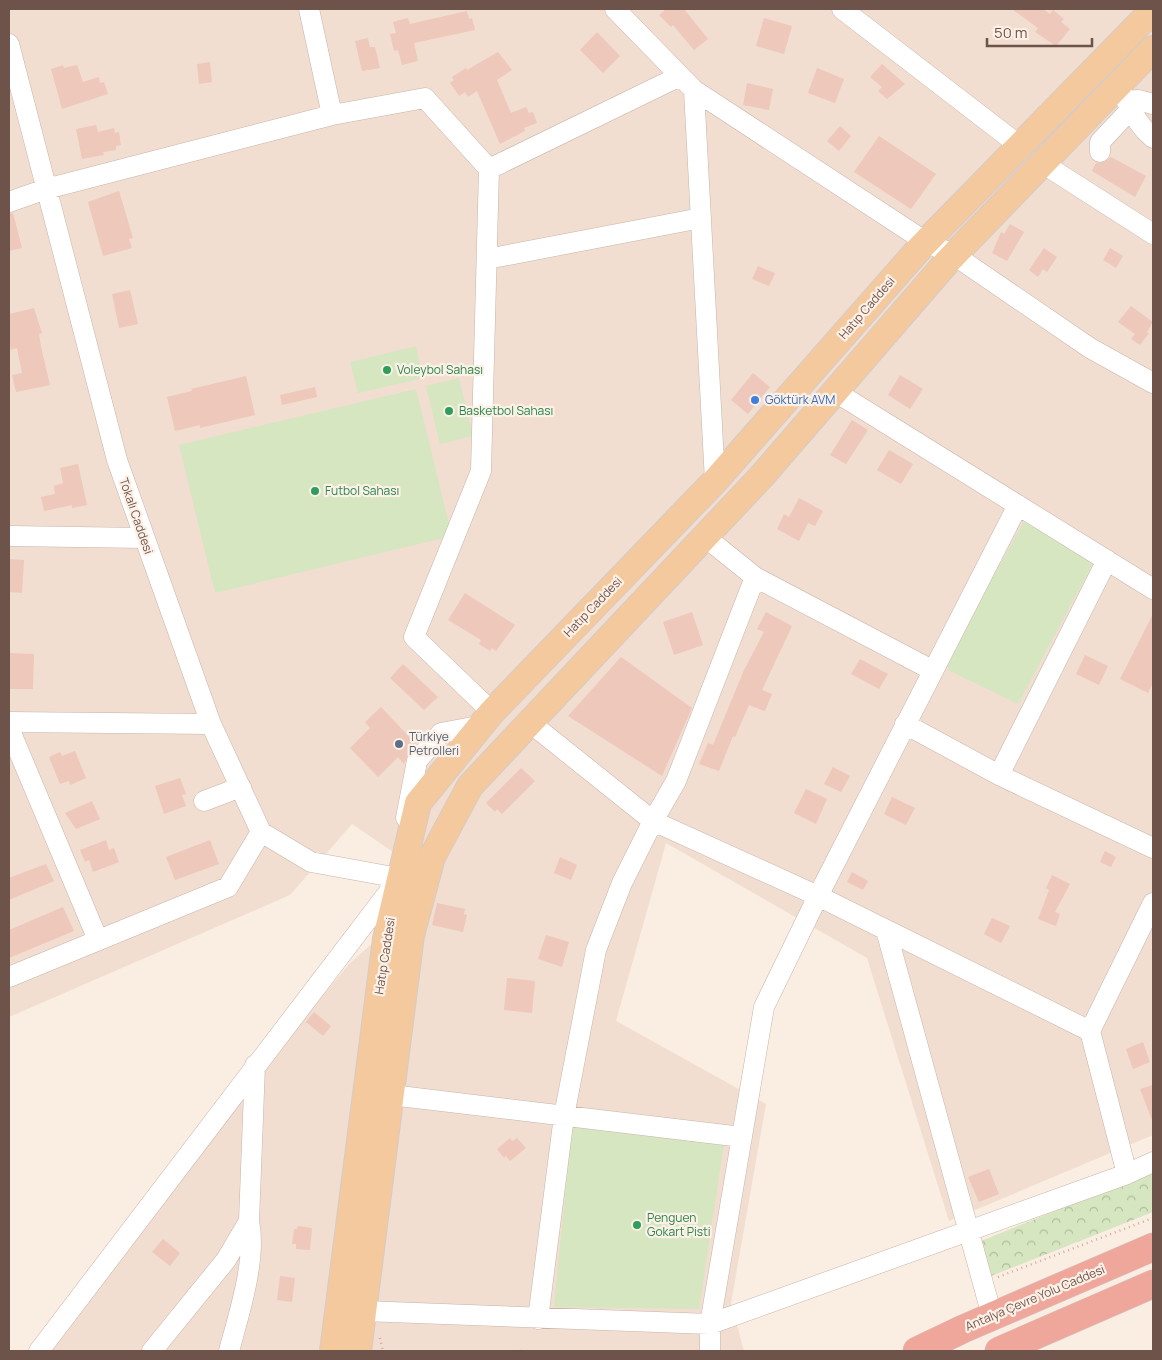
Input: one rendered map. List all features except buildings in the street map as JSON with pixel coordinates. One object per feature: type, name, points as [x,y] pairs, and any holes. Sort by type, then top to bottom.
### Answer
[{"type":"highway","name":"Antalya Çevre Yolu Caddesi","points":[[917,1351],[992,1316],[1153,1247]]},
{"type":"highway","points":[[999,1351],[1153,1284]]},
{"type":"highway","points":[[898,1351],[963,1329]]},
{"type":"main road","name":"Hatıp Caddesi","points":[[358,1351],[411,935],[411,881],[418,803],[485,719],[715,481],[926,242],[1153,10]]},
{"type":"main road","name":"Hatıp Caddesi","points":[[333,1351],[386,940],[411,881],[432,857],[470,786],[528,721],[761,477],[954,255],[1042,163],[1125,99],[1153,49]]},
{"type":"street","points":[[309,9],[332,114]]},
{"type":"street","points":[[615,9],[687,83],[926,242],[954,255],[1090,348],[1153,383]]},
{"type":"street","points":[[842,9],[1020,146]]},
{"type":"street","name":"Tokalı Caddesi","points":[[9,44],[16,99],[46,189],[117,460],[211,724],[260,832]]},
{"type":"street","points":[[489,170],[687,83]]},
{"type":"street","points":[[687,83],[701,218],[715,481]]},
{"type":"street","points":[[9,202],[46,189],[332,114],[425,98],[489,170],[481,471],[414,637],[485,719]]},
{"type":"street","points":[[1125,99],[1153,104]]},
{"type":"street","points":[[1125,99],[1140,127],[1153,138]]},
{"type":"street","points":[[1100,152],[1100,142],[1125,99]]},
{"type":"street","points":[[1042,163],[1153,234]]},
{"type":"street","points":[[487,259],[701,218]]},
{"type":"street","points":[[834,391],[1153,589]]},
{"type":"street","points":[[710,1351],[710,1324],[764,1007],[932,670],[1018,505]]},
{"type":"street","points":[[9,536],[144,538]]},
{"type":"street","points":[[704,536],[755,577],[932,670]]},
{"type":"street","points":[[999,775],[1107,560]]},
{"type":"street","points":[[538,1319],[564,1116],[596,950],[622,883],[653,820],[676,781],[755,577]]},
{"type":"street","points":[[528,721],[653,820],[818,896],[1090,1031]]},
{"type":"street","points":[[9,722],[211,724]]},
{"type":"street","points":[[905,724],[999,775],[1153,848]]},
{"type":"street","points":[[9,728],[98,940]]},
{"type":"street","points":[[204,801],[241,787]]},
{"type":"street","points":[[9,977],[228,887],[260,832],[311,862],[411,881],[255,1065],[39,1351]]},
{"type":"street","points":[[1127,1174],[1090,1031],[1153,903]]},
{"type":"street","points":[[886,930],[992,1316]]},
{"type":"street","points":[[229,1351],[248,1265],[252,1237],[249,1221],[255,1065]]},
{"type":"street","points":[[391,1095],[742,1137]]},
{"type":"street","points":[[363,1311],[710,1324],[969,1232],[1127,1174],[1153,1162]]},
{"type":"street","points":[[152,1351],[226,1260],[249,1221]]},
{"type":"path","points":[[983,1283],[1153,1218]]},
{"type":"shaded area","points":[[9,9],[1153,9],[1153,1135],[949,1221],[867,958],[666,843],[616,1021],[766,1104],[731,1303],[744,1351],[28,1351],[350,963],[440,884],[352,824],[290,895],[9,1017]]},
{"type":"green space","name":"Voleybol Sahası","points":[[416,346],[423,378],[358,393],[350,362]]},
{"type":"green space","name":"Basketbol Sahası","points":[[459,378],[473,436],[440,444],[426,386]]},
{"type":"green space","name":"Futbol Sahası","points":[[416,389],[452,536],[215,593],[179,445]]},
{"type":"green space","points":[[1035,522],[1087,556],[1092,565],[1018,704],[948,670],[946,662],[1023,523]]},
{"type":"green space","name":"Penguen Gokart Pisti","points":[[572,1126],[724,1144],[699,1309],[554,1307]]},
{"type":"green space","points":[[1153,1171],[1153,1212],[986,1278],[976,1243]]},
{"type":"place","name":"Voleybol Sahası","points":[[387,370]]},
{"type":"place","name":"Göktürk AVM","points":[[755,400]]},
{"type":"place","name":"Basketbol Sahası","points":[[449,411]]},
{"type":"place","name":"Futbol Sahası","points":[[315,491]]},
{"type":"place","name":"Türkiye Petrolleri","points":[[399,744]]},
{"type":"place","name":"Penguen Gokart Pisti","points":[[637,1225]]}]
